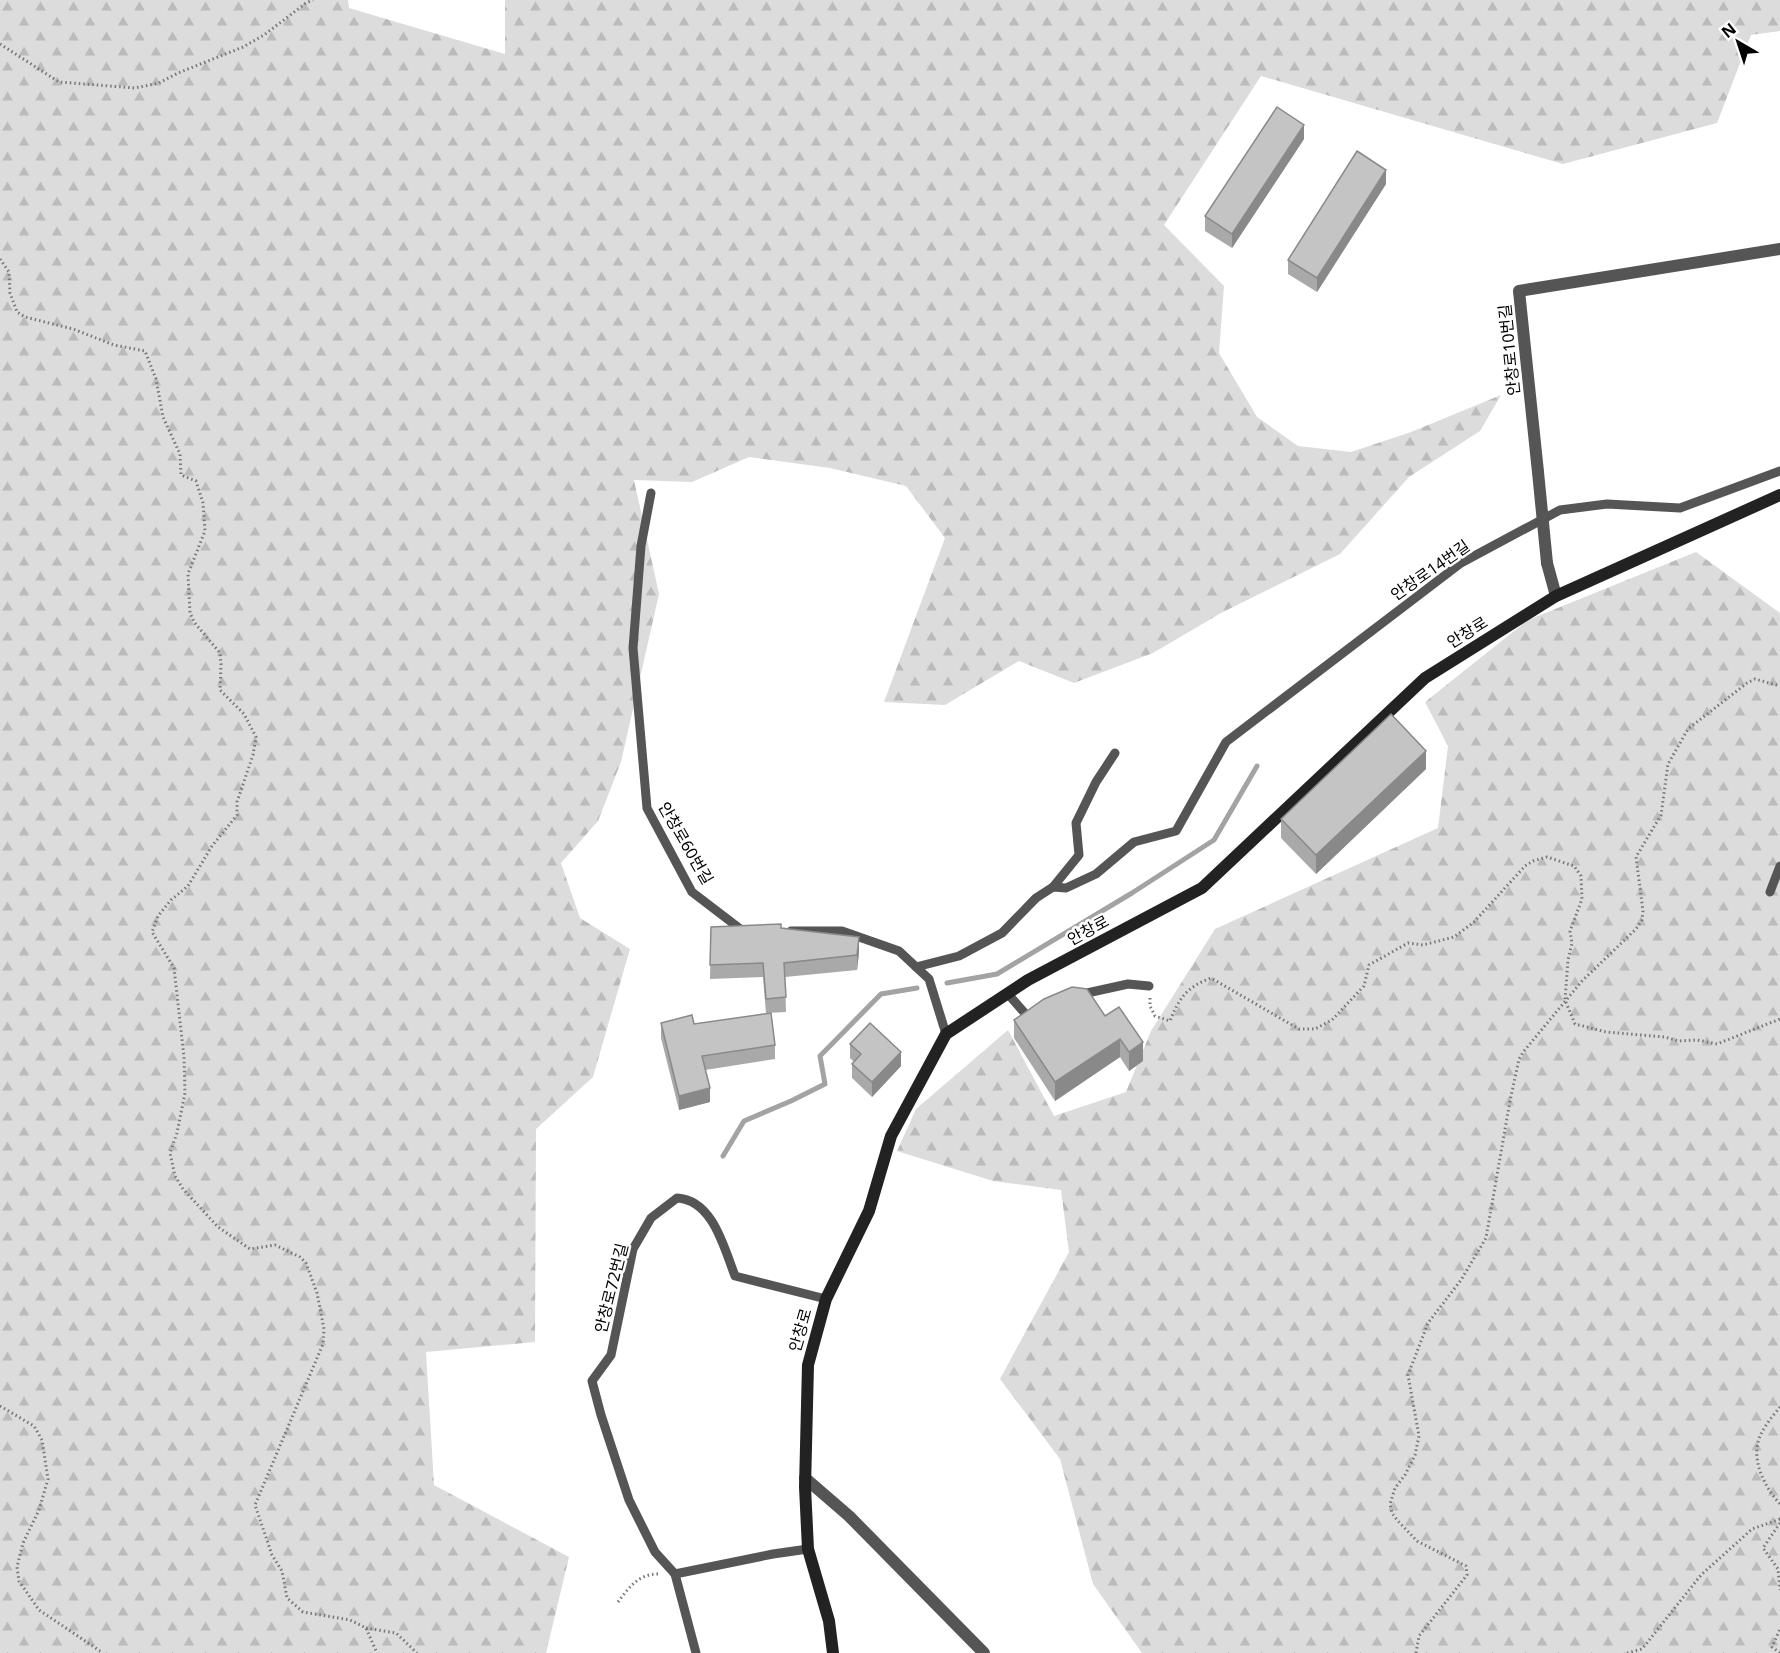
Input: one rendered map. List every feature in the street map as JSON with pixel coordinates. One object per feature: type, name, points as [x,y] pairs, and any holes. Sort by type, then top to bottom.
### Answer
[{"type":"street","name":"안창로10번길","points":[[1556,596],[1547,563],[1519,291],[1780,249]]},
{"type":"street","name":"안창로","points":[[833,1653],[829,1621],[808,1549],[805,1478],[808,1365],[826,1299],[869,1211],[891,1136],[945,1034],[1028,980],[1202,888],[1425,678],[1556,596],[1780,495]]},
{"type":"street","points":[[805,1478],[849,1516],[984,1653]]},
{"type":"lane","name":"안창로14번길","points":[[1053,887],[1066,888],[1096,874],[1134,842],[1176,831],[1226,742],[1461,563],[1560,510],[1607,504],[1680,508],[1780,471]]},
{"type":"lane","name":"안창로60번길","points":[[651,493],[641,546],[633,648],[647,808],[692,892],[743,930],[754,930]]},
{"type":"lane","points":[[916,967],[958,956],[1002,933],[1036,898],[1053,887],[1079,855],[1076,824],[1096,782],[1115,753]]},
{"type":"lane","points":[[1770,892],[1780,866]]},
{"type":"lane","points":[[776,931],[842,931],[899,951],[929,979],[945,1034]]},
{"type":"lane","points":[[1065,1000],[1128,984],[1149,986]]},
{"type":"lane","points":[[1008,994],[1029,1018],[1038,1013]]},
{"type":"lane","name":"안창로72번길","points":[[696,1653],[675,1574],[655,1552],[629,1500],[592,1381],[611,1355],[633,1249],[651,1218],[677,1198],[688,1198],[701,1208],[716,1228],[735,1276],[826,1299]]},
{"type":"lane","points":[[675,1574],[808,1549]]},
{"type":"path","points":[[0,44],[59,82],[135,87],[159,83],[243,47],[313,0]]},
{"type":"path","points":[[0,259],[9,272],[10,293],[17,312],[25,317],[73,329],[114,345],[145,351],[156,379],[163,417],[180,454],[181,476],[196,481],[200,489],[205,531],[188,574],[190,613],[194,622],[220,653],[220,690],[244,714],[256,737],[253,755],[240,790],[237,815],[212,846],[188,886],[171,900],[158,916],[152,932],[174,968],[184,1057],[185,1093],[177,1133],[170,1153],[175,1176],[183,1189],[218,1227],[250,1249],[275,1245],[300,1257],[306,1263],[317,1293],[324,1329],[323,1344],[255,1505],[272,1555],[282,1571],[287,1598],[303,1612],[350,1620],[366,1628],[396,1633],[417,1653]]},
{"type":"path","points":[[1416,1653],[1419,1636],[1467,1575],[1466,1566],[1417,1541],[1392,1513],[1390,1504],[1395,1488],[1406,1475],[1415,1455],[1419,1436],[1408,1375],[1428,1323],[1461,1280],[1486,1238],[1510,1101],[1520,1059],[1565,1000],[1642,920],[1643,911],[1636,857],[1661,815],[1668,764],[1681,739],[1688,729],[1747,683],[1755,679],[1780,686]]},
{"type":"path","points":[[1149,986],[1150,1006],[1155,1016],[1170,1021],[1178,999],[1200,982],[1211,978],[1299,1029],[1315,1029],[1332,1020],[1364,986],[1369,965],[1408,943],[1423,945],[1455,937],[1474,922],[1525,866],[1533,861],[1547,858],[1574,866],[1581,876],[1582,899],[1570,931],[1572,943],[1568,960],[1565,1000],[1575,1024],[1587,1029],[1717,1044],[1780,1019]]},
{"type":"path","points":[[0,1406],[34,1426],[42,1440],[48,1479],[39,1510],[23,1543],[17,1567],[19,1581],[39,1610],[103,1653]]},
{"type":"path","points":[[1780,1407],[1766,1425],[1757,1446],[1758,1460],[1770,1493],[1780,1504]]},
{"type":"path","points":[[1780,1521],[1763,1548],[1778,1569],[1780,1590]]},
{"type":"path","points":[[1628,1653],[1642,1649],[1701,1575],[1752,1529],[1780,1521]]},
{"type":"path","points":[[618,1602],[630,1586],[648,1574],[675,1574]]},
{"type":"path","points":[[366,1628],[377,1653]]},
{"type":"path","points":[[1780,1629],[1772,1647],[1780,1653]]},
{"type":"green space","points":[[0,0],[348,0],[349,8],[505,54],[505,0],[1780,0],[1780,31],[1751,35],[1717,123],[1563,164],[1261,76],[1164,225],[1224,286],[1219,353],[1257,417],[1298,446],[1351,452],[1411,432],[1501,395],[1480,431],[1409,477],[1340,554],[1221,613],[1153,653],[1074,683],[1019,661],[945,705],[884,702],[945,538],[906,486],[830,468],[749,457],[692,482],[634,480],[659,594],[621,762],[598,821],[561,863],[580,918],[630,949],[593,1077],[536,1129],[535,1342],[426,1352],[434,1485],[569,1557],[546,1653],[0,1653]]},
{"type":"green space","points":[[1696,552],[1780,613],[1780,1653],[1142,1653],[1093,1584],[1060,1459],[1000,1379],[1069,1252],[1061,1190],[993,1181],[897,1151],[916,1109],[1008,1030],[1054,1116],[1126,1092],[1151,1031],[1215,929],[1438,828],[1448,746],[1425,702],[1528,620]]},
{"type":"building","points":[[1277,107],[1304,125],[1232,234],[1205,216]]},
{"type":"building","points":[[1357,151],[1386,170],[1317,278],[1288,260]]},
{"type":"building","points":[[1391,714],[1426,751],[1316,855],[1281,819]]},
{"type":"building","points":[[781,924],[781,928],[859,937],[857,955],[784,963],[786,997],[766,999],[763,963],[710,965],[711,927]]},
{"type":"building","points":[[1072,987],[1087,989],[1105,1016],[1119,1007],[1143,1042],[1129,1052],[1120,1039],[1055,1082],[1014,1020],[1044,999]]},
{"type":"building","points":[[771,1013],[775,1045],[702,1056],[710,1088],[679,1096],[661,1023],[692,1015],[694,1024]]},
{"type":"building","points":[[870,1023],[901,1052],[872,1082],[852,1064],[861,1054],[850,1044]]},
{"type":"waterway","points":[[947,983],[997,974],[1132,893],[1214,840],[1257,766]]},
{"type":"waterway","points":[[723,1156],[744,1121],[825,1084],[820,1056],[881,994],[917,988]]}]
